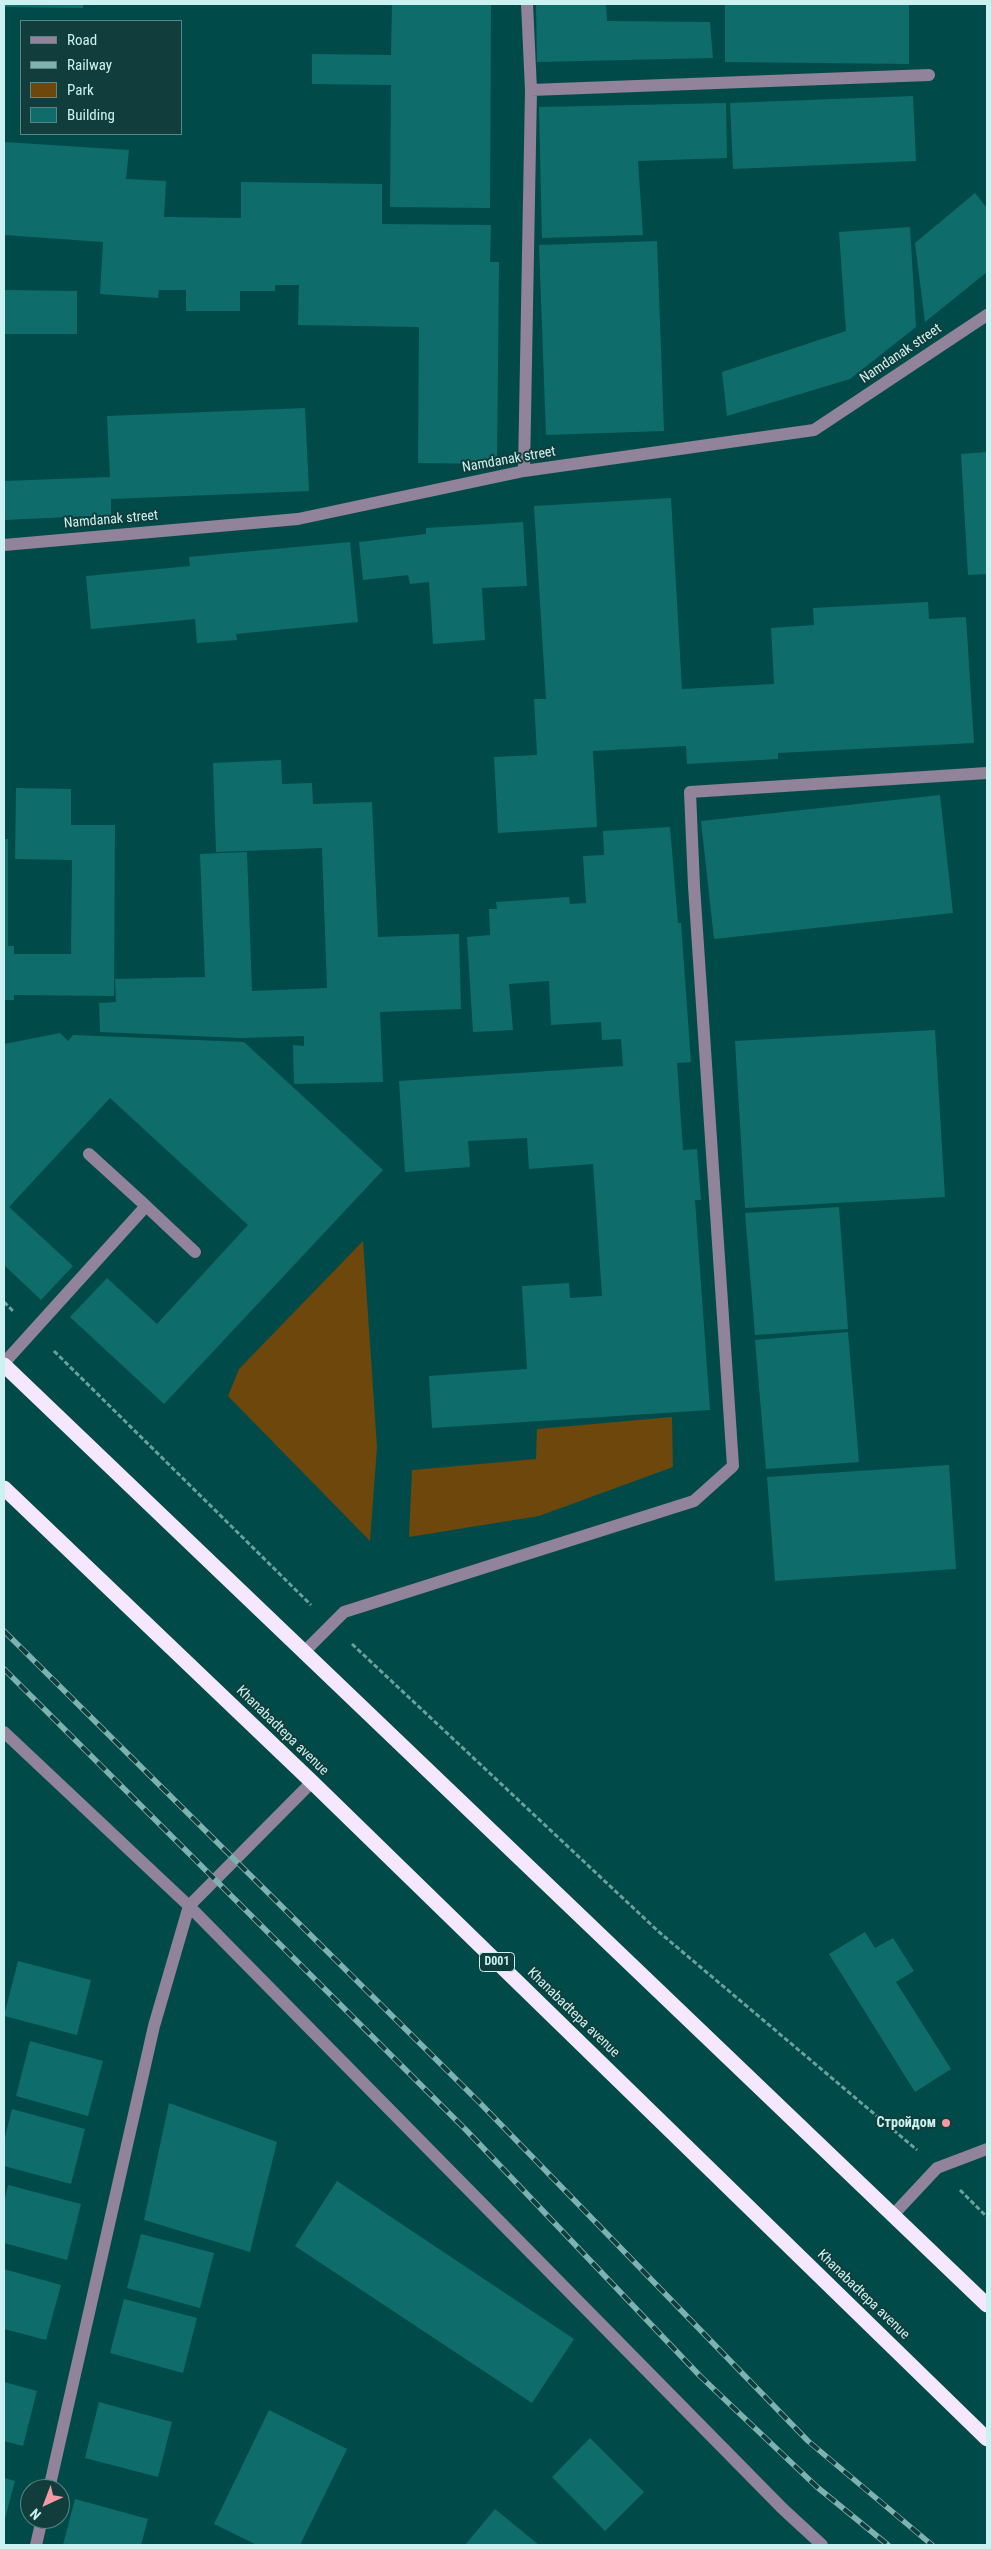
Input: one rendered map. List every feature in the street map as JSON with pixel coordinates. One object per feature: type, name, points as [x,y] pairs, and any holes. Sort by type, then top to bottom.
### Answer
[{"type":"highway","points":[[4,1364],[987,2305]]},
{"type":"highway","name":"Khanabadtepa avenue","points":[[4,1488],[312,1782],[987,2439]]},
{"type":"street","points":[[524,471],[531,90],[527,4]]},
{"type":"street","points":[[531,90],[928,75]]},
{"type":"street","name":"Namdanak street","points":[[4,545],[298,519],[524,471],[814,430],[987,315]]},
{"type":"street","points":[[304,1652],[344,1612],[694,1501],[733,1466],[694,886],[690,792],[987,773]]},
{"type":"street","points":[[89,1154],[195,1252]]},
{"type":"street","points":[[4,1364],[146,1206]]},
{"type":"street","points":[[4,1732],[189,1906],[769,2495],[822,2545]]},
{"type":"street","points":[[51,2479],[154,2026],[189,1906],[312,1782]]},
{"type":"street","points":[[893,2215],[937,2168],[987,2149]]},
{"type":"street","points":[[36,2545],[40,2529]]},
{"type":"path","points":[[4,1302],[331,1625],[659,1932],[937,2168],[987,2217]]},
{"type":"green space","points":[[363,1241],[377,1447],[370,1541],[228,1396],[239,1369]]},
{"type":"green space","points":[[672,1417],[673,1467],[539,1516],[409,1537],[412,1470],[536,1459],[537,1429]]},
{"type":"building","points":[[4,4],[83,4],[83,8],[4,7]]},
{"type":"building","points":[[392,4],[491,4],[490,208],[390,207],[391,85],[312,84],[312,54],[391,55]]},
{"type":"building","points":[[536,4],[606,4],[607,21],[710,22],[713,58],[537,62]]},
{"type":"building","points":[[725,4],[909,4],[909,64],[725,62]]},
{"type":"building","points":[[913,96],[916,161],[733,169],[730,103]]},
{"type":"building","points":[[726,103],[727,158],[638,161],[643,235],[542,238],[539,107]]},
{"type":"building","points":[[4,142],[129,150],[126,179],[166,181],[164,217],[241,218],[241,182],[382,184],[382,224],[491,225],[490,262],[499,262],[497,464],[418,463],[419,327],[298,325],[299,285],[275,285],[275,291],[240,291],[240,311],[186,311],[186,290],[159,290],[158,298],[100,294],[103,242],[4,235]]},
{"type":"building","points":[[975,193],[987,208],[987,272],[925,322],[915,243]]},
{"type":"building","points":[[910,227],[916,327],[850,379],[727,416],[722,372],[846,331],[839,232]]},
{"type":"building","points":[[657,241],[664,431],[546,435],[539,245]]},
{"type":"building","points":[[4,290],[77,291],[77,334],[4,334]]},
{"type":"building","points":[[305,408],[309,491],[111,499],[111,515],[4,520],[4,481],[110,477],[107,416]]},
{"type":"building","points":[[987,452],[987,574],[968,575],[961,454]]},
{"type":"building","points":[[671,498],[682,689],[774,684],[771,628],[814,625],[813,608],[928,602],[929,619],[966,617],[974,743],[778,753],[778,759],[687,764],[686,746],[593,751],[597,827],[498,833],[494,757],[537,755],[534,699],[546,699],[534,506]]},
{"type":"building","points":[[523,522],[527,586],[482,588],[485,640],[433,644],[429,582],[410,584],[408,575],[363,580],[359,542],[426,534],[426,528]]},
{"type":"building","points":[[350,542],[358,622],[236,634],[237,640],[197,643],[195,619],[91,629],[86,576],[190,566],[189,557]]},
{"type":"building","points":[[281,760],[282,784],[312,783],[313,804],[372,802],[378,937],[459,934],[461,1009],[380,1012],[383,1082],[294,1084],[293,1045],[304,1046],[304,1036],[241,1038],[100,1032],[99,1003],[116,1002],[115,979],[205,977],[200,854],[247,852],[252,991],[327,988],[322,848],[216,852],[213,763]]},
{"type":"building","points":[[16,788],[71,789],[71,825],[115,825],[114,996],[14,995],[14,1000],[4,1000],[4,839],[8,839],[8,946],[14,946],[14,954],[71,954],[72,860],[15,859]]},
{"type":"building","points":[[940,795],[953,913],[714,939],[701,821]]},
{"type":"building","points":[[670,827],[678,923],[681,923],[691,1062],[677,1063],[683,1150],[697,1149],[701,1200],[695,1200],[710,1410],[432,1428],[429,1376],[527,1369],[522,1286],[569,1283],[570,1298],[602,1296],[593,1164],[529,1169],[527,1138],[468,1141],[470,1167],[405,1172],[399,1081],[623,1066],[621,1039],[602,1040],[601,1022],[551,1025],[549,981],[509,984],[513,1030],[473,1032],[467,937],[490,935],[489,909],[497,909],[496,902],[569,897],[570,904],[586,903],[583,856],[604,855],[603,831]]},
{"type":"building","points":[[935,1030],[945,1197],[745,1208],[735,1041]]},
{"type":"building","points":[[60,1033],[68,1041],[73,1035],[244,1042],[383,1170],[164,1404],[70,1317],[107,1278],[157,1324],[248,1225],[110,1098],[9,1207],[73,1266],[41,1300],[4,1265],[4,1044]]},
{"type":"building","points":[[839,1207],[848,1329],[755,1335],[745,1213]]},
{"type":"building","points":[[848,1332],[859,1462],[766,1469],[755,1340]]},
{"type":"building","points":[[949,1465],[956,1569],[775,1581],[767,1477]]},
{"type":"building","points":[[865,1932],[875,1948],[893,1938],[914,1971],[896,1982],[951,2069],[915,2092],[829,1954]]},
{"type":"building","points":[[18,1961],[91,1980],[77,2035],[4,2016]]},
{"type":"building","points":[[30,2041],[103,2061],[88,2116],[16,2096]]},
{"type":"building","points":[[169,2103],[277,2142],[250,2252],[144,2220]]},
{"type":"building","points":[[12,2109],[85,2129],[71,2184],[4,2166],[4,2141]]},
{"type":"building","points":[[337,2181],[574,2339],[532,2403],[295,2246]]},
{"type":"building","points":[[8,2185],[81,2204],[67,2260],[4,2243],[4,2202]]},
{"type":"building","points":[[141,2234],[214,2253],[200,2308],[127,2288]]},
{"type":"building","points":[[4,2269],[61,2285],[46,2340],[4,2329]]},
{"type":"building","points":[[124,2299],[197,2318],[183,2373],[110,2353]]},
{"type":"building","points":[[4,2382],[37,2391],[23,2446],[4,2441]]},
{"type":"building","points":[[99,2402],[172,2422],[158,2477],[85,2458]]},
{"type":"building","points":[[269,2410],[347,2449],[300,2545],[257,2545],[214,2524]]},
{"type":"building","points":[[590,2438],[644,2492],[605,2531],[552,2477]]},
{"type":"building","points":[[4,2478],[15,2481],[4,2522]]},
{"type":"building","points":[[75,2499],[148,2519],[141,2545],[63,2545],[67,2529],[70,2529],[70,2518]]},
{"type":"building","points":[[495,2509],[539,2545],[465,2545]]},
{"type":"railway","points":[[4,1631],[479,2102],[808,2441],[932,2545]]},
{"type":"railway","points":[[4,1669],[467,2131],[700,2376],[817,2487],[888,2545]]},
{"type":"place","name":"Стройдом","points":[[946,2123]]}]
